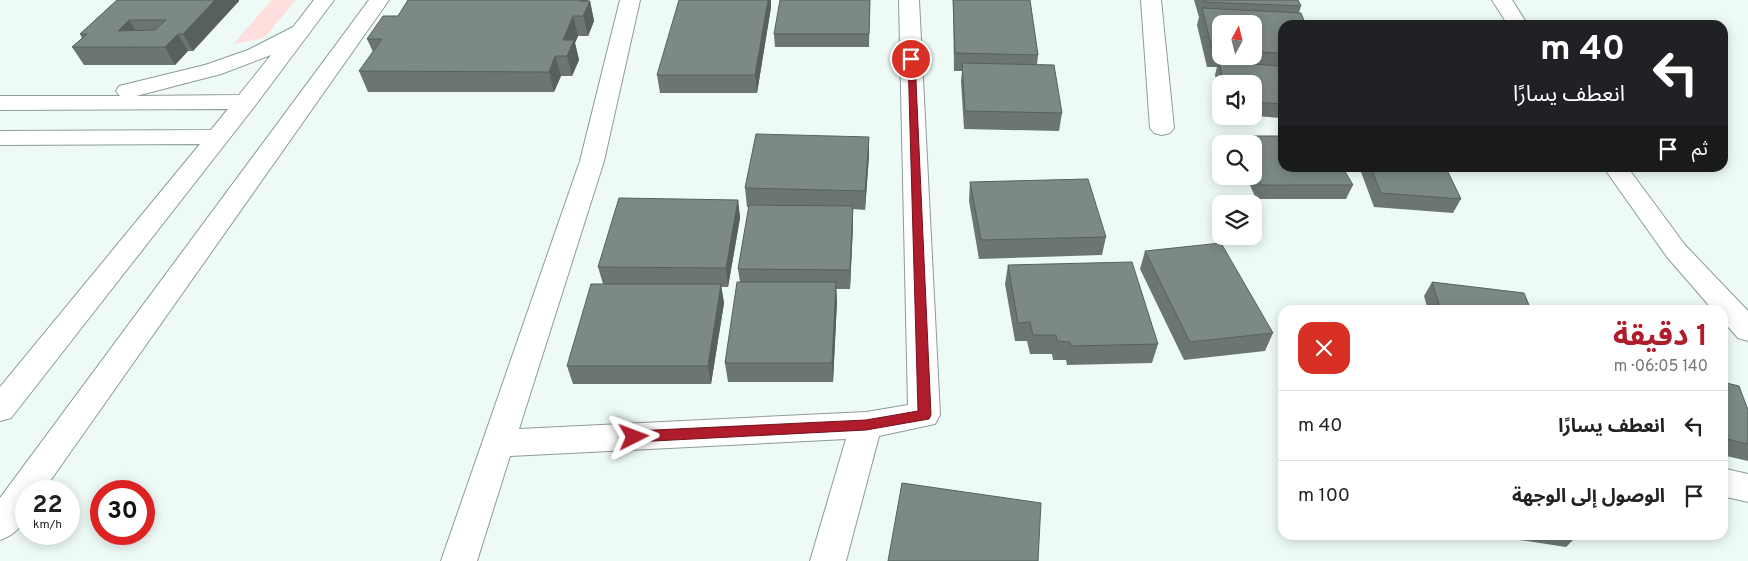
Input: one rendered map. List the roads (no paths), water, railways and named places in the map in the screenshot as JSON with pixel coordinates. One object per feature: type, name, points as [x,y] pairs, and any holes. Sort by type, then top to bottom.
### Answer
[{"type":"street","points":[[0,408],[218,138],[324,0]]},
{"type":"street","points":[[0,525],[379,0]]},
{"type":"street","points":[[459,561],[592,161],[630,0]]},
{"type":"street","points":[[498,443],[866,425],[924,415],[908,0]]},
{"type":"street","points":[[1151,0],[1162,128]]},
{"type":"street","points":[[1502,0],[1515,20]]},
{"type":"street","points":[[82,103],[156,85],[232,62],[281,41],[305,25]]},
{"type":"street","points":[[0,103],[246,102]]},
{"type":"street","points":[[0,138],[218,138]]},
{"type":"street","points":[[1619,172],[1676,250],[1726,305]]},
{"type":"street","points":[[1728,308],[1748,330]]},
{"type":"street","points":[[828,561],[866,425]]},
{"type":"street","points":[[1728,483],[1748,488]]}]
